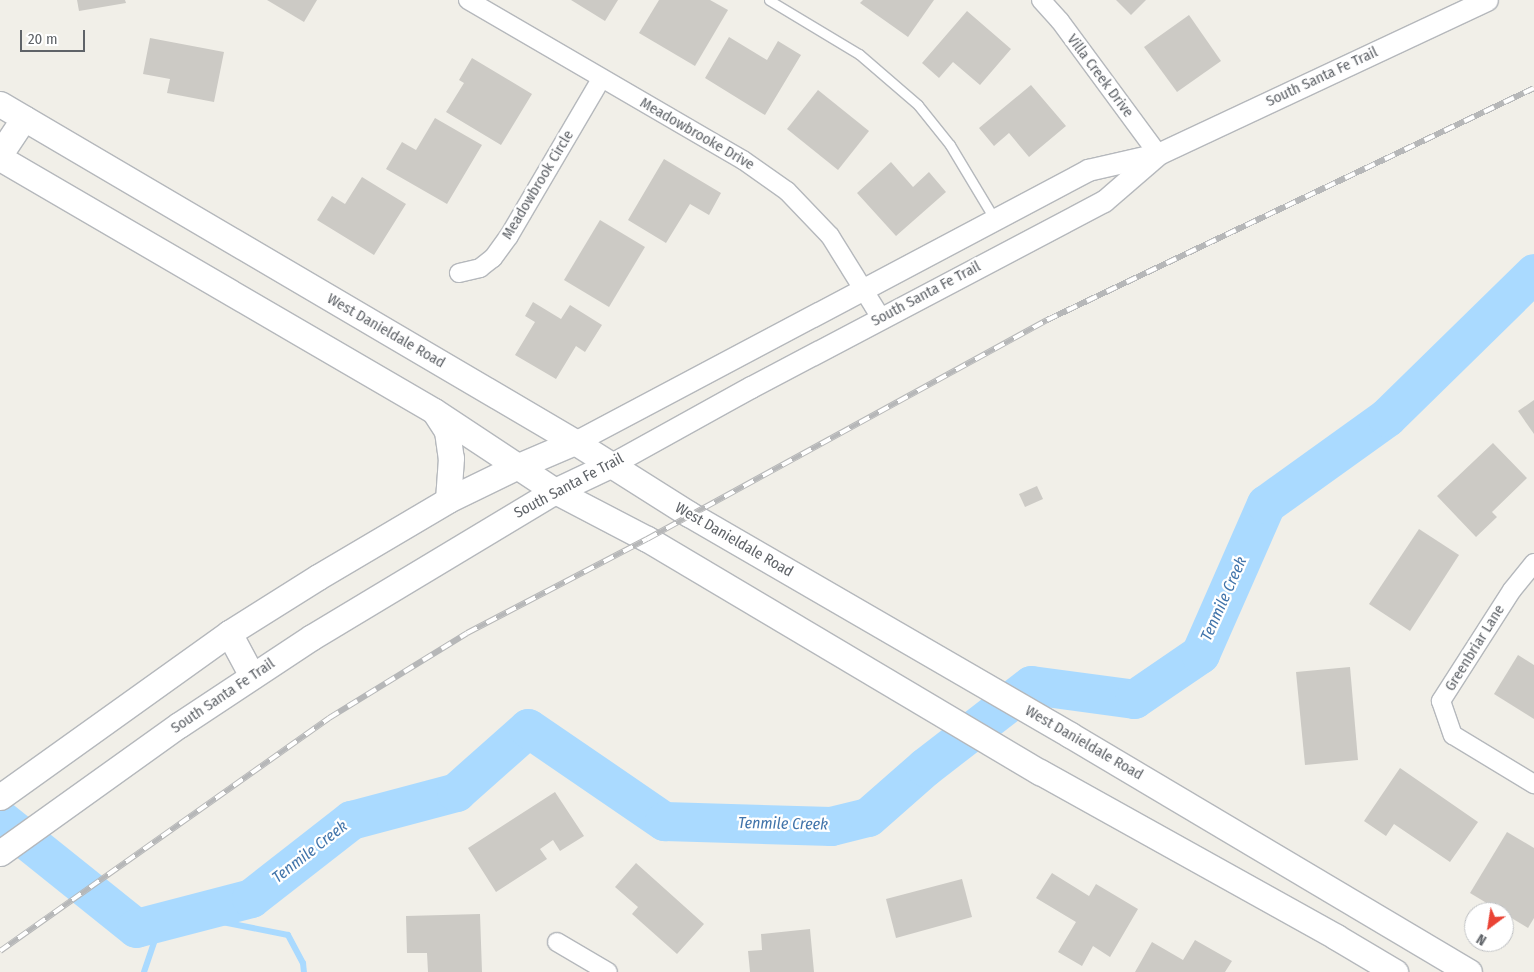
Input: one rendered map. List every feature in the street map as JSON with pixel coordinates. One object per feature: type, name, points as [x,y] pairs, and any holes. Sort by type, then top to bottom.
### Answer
[{"type":"main road","name":"West Danieldale Road","points":[[0,104],[575,442],[610,466],[698,519],[1070,735],[1469,972]]},
{"type":"main road","points":[[0,154],[24,118]]},
{"type":"main road","points":[[0,158],[434,411],[555,491],[647,539],[1040,772],[1336,937],[1395,972]]},
{"type":"main road","points":[[434,411],[447,431],[451,458],[448,500]]},
{"type":"main road","name":"South Santa Fe Trail","points":[[0,797],[229,633],[318,577],[448,500],[516,467],[575,442]]},
{"type":"main road","name":"South Santa Fe Trail","points":[[0,853],[88,792],[158,740],[252,676],[396,585],[555,491],[610,466]]},
{"type":"main road","points":[[229,633],[252,676]]},
{"type":"main road","points":[[1336,937],[1358,905]]},
{"type":"street","name":"Meadowbrooke Drive","points":[[468,0],[743,160],[787,191],[830,236],[881,318]]},
{"type":"street","name":"Villa Creek Drive","points":[[1041,0],[1060,22],[1158,154]]},
{"type":"street","name":"South Santa Fe Trail","points":[[575,442],[1088,170],[1158,154],[1487,0]]},
{"type":"street","name":"Meadowbrook Circle","points":[[459,273],[480,268],[493,258],[509,236],[601,79]]},
{"type":"street","name":"South Santa Fe Trail","points":[[610,466],[881,318],[1104,201],[1158,154]]},
{"type":"street","points":[[995,220],[1012,249]]},
{"type":"street","name":"Greenbriar Lane","points":[[1533,566],[1512,590],[1441,700],[1453,735],[1534,784]]},
{"type":"street","points":[[557,942],[608,972]]},
{"type":"lane","points":[[769,0],[859,54],[918,106],[950,145],[995,220]]},
{"type":"building","points":[[77,0],[125,0],[126,3],[79,11]]},
{"type":"building","points":[[267,0],[317,0],[304,22]]},
{"type":"building","points":[[571,0],[618,0],[605,21]]},
{"type":"building","points":[[659,0],[710,0],[728,10],[695,66],[639,33]]},
{"type":"building","points":[[863,0],[934,0],[908,37],[860,3]]},
{"type":"building","points":[[1116,0],[1146,0],[1131,15]]},
{"type":"building","points":[[967,11],[1011,49],[980,85],[953,62],[939,78],[922,63]]},
{"type":"building","points":[[1189,15],[1221,61],[1177,92],[1144,47]]},
{"type":"building","points":[[729,37],[767,60],[778,41],[801,55],[765,115],[705,78]]},
{"type":"building","points":[[150,38],[224,52],[214,102],[167,93],[170,79],[143,74]]},
{"type":"building","points":[[472,58],[532,94],[501,145],[446,112],[464,83],[459,80]]},
{"type":"building","points":[[1031,85],[1066,126],[1029,157],[1009,133],[994,146],[979,128]]},
{"type":"building","points":[[818,90],[869,131],[838,170],[787,129]]},
{"type":"building","points":[[435,118],[482,145],[447,204],[386,169],[402,142],[416,150]]},
{"type":"building","points":[[664,159],[721,193],[709,215],[690,204],[666,243],[628,220]]},
{"type":"building","points":[[891,162],[913,187],[929,172],[946,192],[896,236],[857,193]]},
{"type":"building","points":[[362,177],[406,204],[374,255],[317,220],[332,196],[345,204]]},
{"type":"building","points":[[600,220],[645,247],[609,307],[564,280]]},
{"type":"building","points":[[533,302],[561,319],[570,305],[602,325],[585,352],[576,346],[556,379],[515,355],[535,322],[525,316]]},
{"type":"building","points":[[1534,400],[1534,434],[1518,411]]},
{"type":"building","points":[[1493,443],[1527,478],[1492,512],[1497,517],[1476,537],[1437,496]]},
{"type":"building","points":[[1037,486],[1043,499],[1025,507],[1019,494]]},
{"type":"building","points":[[1419,529],[1459,555],[1410,631],[1369,604]]},
{"type":"building","points":[[1518,655],[1534,665],[1534,719],[1494,694]]},
{"type":"building","points":[[1350,667],[1358,760],[1305,765],[1296,672]]},
{"type":"building","points":[[1400,768],[1478,822],[1450,862],[1394,824],[1386,836],[1364,821]]},
{"type":"building","points":[[555,792],[584,836],[560,851],[553,840],[540,849],[547,859],[496,892],[468,848]]},
{"type":"building","points":[[1507,832],[1534,848],[1534,918],[1528,928],[1514,920],[1514,902],[1485,902],[1470,893]]},
{"type":"building","points":[[636,863],[704,924],[677,954],[632,914],[638,907],[615,887]]},
{"type":"building","points":[[1052,873],[1089,896],[1096,884],[1138,909],[1110,957],[1093,946],[1082,966],[1058,952],[1076,922],[1036,898]]},
{"type":"building","points":[[962,879],[972,917],[896,938],[886,899]]},
{"type":"building","points":[[480,914],[482,972],[428,972],[427,953],[407,953],[406,916]]},
{"type":"building","points":[[810,929],[814,972],[750,972],[748,951],[762,950],[761,934]]},
{"type":"building","points":[[1195,940],[1232,961],[1225,972],[1135,972],[1152,942],[1183,960]]},
{"type":"waterway","name":"Tenmile Creek","points":[[0,819],[136,928],[251,898],[351,820],[456,792],[528,728],[664,821],[831,826],[868,817],[925,767],[1031,685],[1134,699],[1200,654],[1266,504],[1387,417],[1534,273]]},
{"type":"waterway","points":[[187,915],[288,935],[303,963],[304,972]]},
{"type":"waterway","points":[[144,972],[161,922]]},
{"type":"railway","points":[[0,951],[329,718],[467,633],[647,539],[1047,320],[1534,88]]}]
